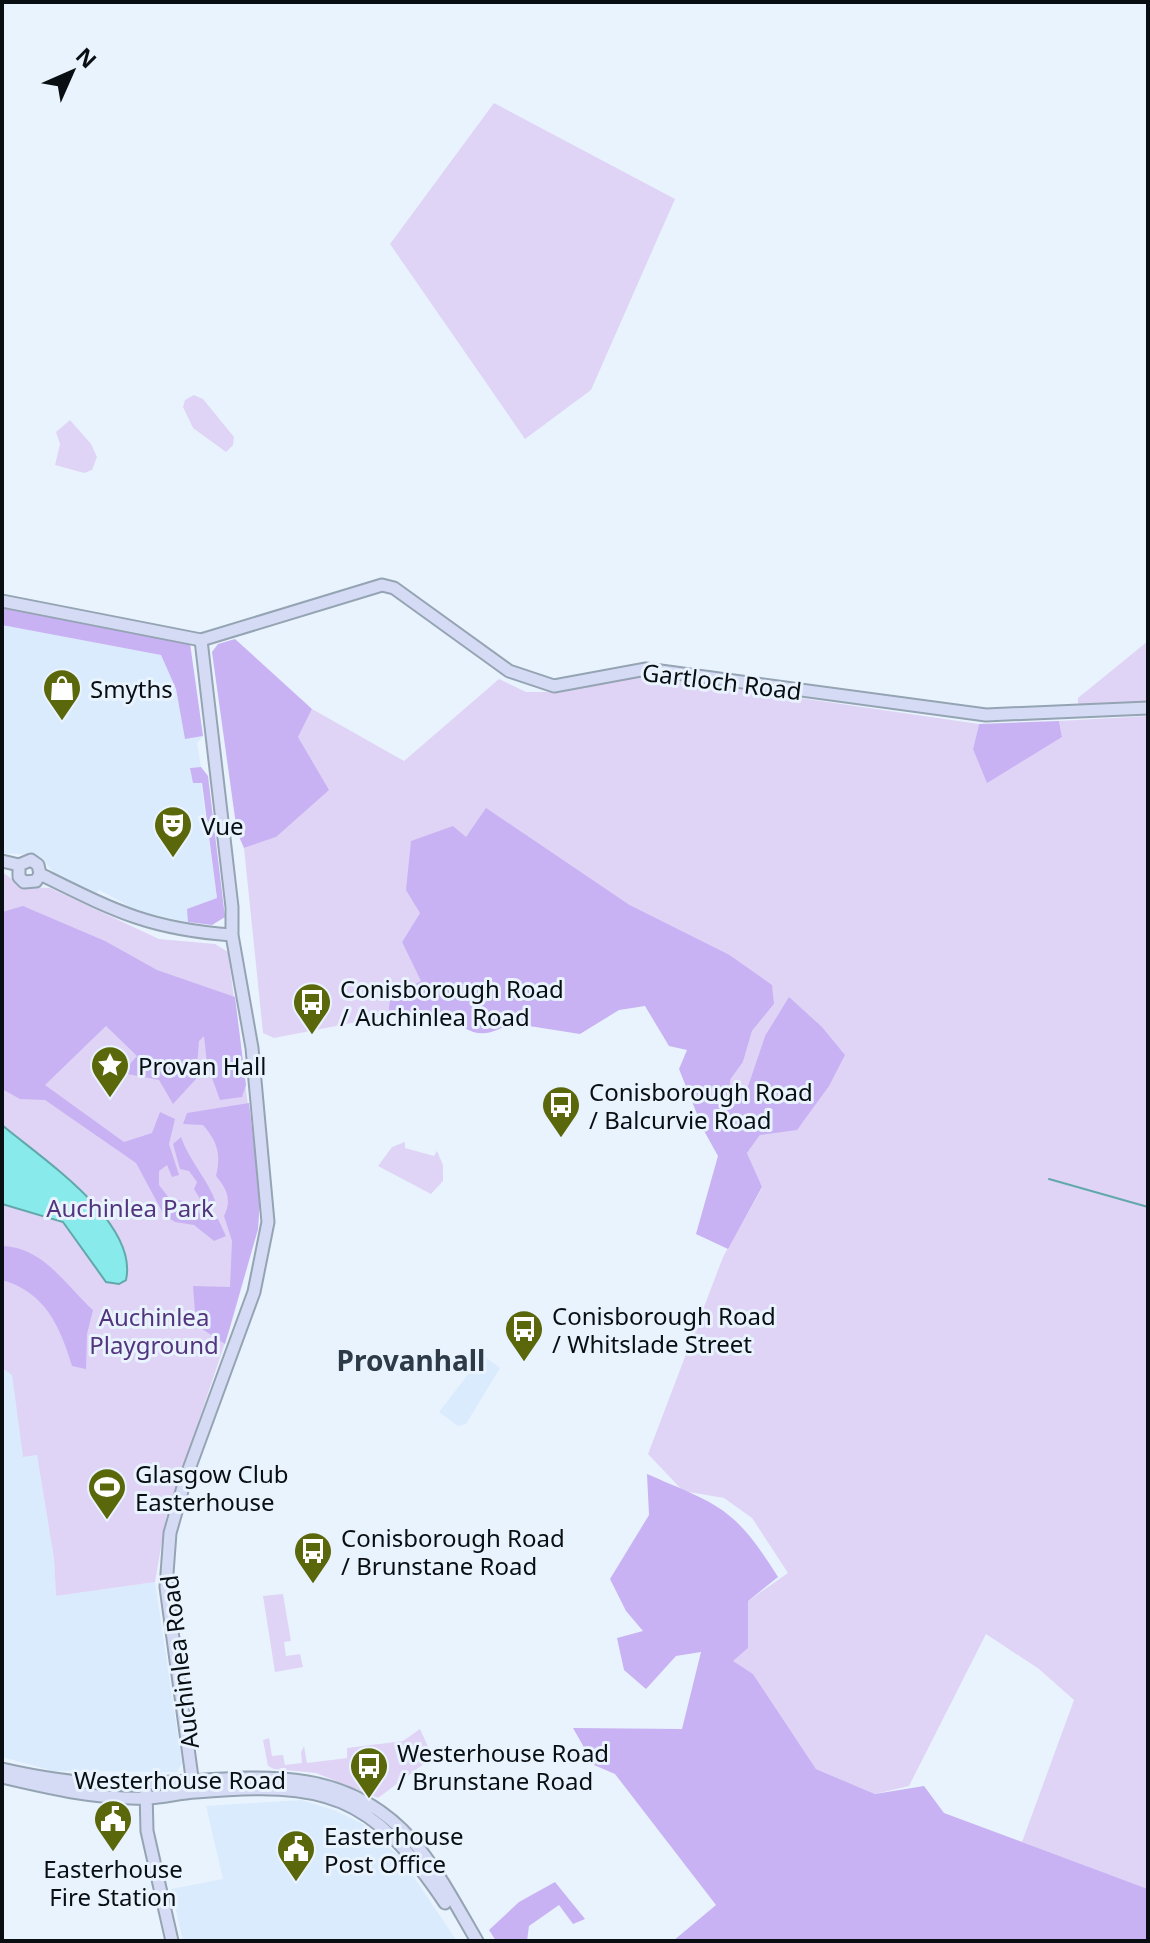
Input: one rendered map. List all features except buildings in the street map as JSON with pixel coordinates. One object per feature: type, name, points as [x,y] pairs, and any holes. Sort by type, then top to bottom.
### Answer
[{"type":"street","name":"Gartloch Road","points":[[2,601],[201,640],[382,585],[394,588],[509,671],[554,686],[646,669],[986,715],[1148,708]]},
{"type":"street","name":"Auchinlea Road","points":[[194,1786],[179,1697],[166,1587],[170,1533],[185,1480],[254,1292],[268,1222],[252,1048],[232,935],[232,907],[201,640]]},
{"type":"street","points":[[2,861],[19,865],[31,860],[38,865],[40,874]]},
{"type":"street","points":[[19,865],[17,873],[24,882],[32,883],[40,874]]},
{"type":"street","points":[[40,874],[142,922],[191,932],[232,935]]},
{"type":"street","name":"Westerhouse Road","points":[[2,1769],[87,1782],[295,1790],[342,1802],[369,1816],[401,1842],[468,1941]]},
{"type":"street","name":"Westerhouse Road","points":[[2,1777],[86,1794],[147,1798],[194,1786],[287,1777],[312,1781],[353,1796],[380,1812],[411,1839],[477,1941]]},
{"type":"street","points":[[145,1783],[147,1831],[172,1941]]},
{"type":"shaded area","points":[[2,606],[190,643],[203,736],[185,739],[176,689],[161,655],[2,625]]},
{"type":"shaded area","points":[[2,625],[161,655],[176,689],[185,738],[203,736],[197,743],[201,767],[191,768],[201,783],[217,898],[188,909],[188,922],[138,911],[99,890],[95,894],[53,872],[43,859],[33,855],[2,853]]},
{"type":"shaded area","points":[[235,639],[312,709],[298,737],[329,790],[276,837],[244,848],[237,832],[212,652],[218,644]]},
{"type":"shaded area","points":[[1059,721],[1062,737],[987,783],[973,749],[979,724]]},
{"type":"shaded area","points":[[201,767],[208,776],[225,917],[212,925],[188,922],[187,909],[217,898],[202,783],[193,783],[190,768]]},
{"type":"shaded area","points":[[486,808],[628,904],[728,954],[772,985],[774,1004],[752,1031],[743,1062],[730,1080],[730,1094],[748,1086],[765,1036],[789,997],[822,1027],[845,1055],[829,1086],[797,1130],[760,1135],[747,1153],[762,1187],[728,1249],[696,1234],[718,1156],[703,1129],[679,1069],[687,1050],[669,1046],[645,1006],[619,1010],[580,1034],[510,1023],[489,1033],[472,1032],[438,1011],[413,1021],[388,1016],[390,998],[421,981],[402,942],[420,913],[406,890],[411,841],[453,826],[466,837]]},
{"type":"shaded area","points":[[23,906],[105,941],[157,970],[235,997],[246,1085],[242,1097],[220,1100],[207,1064],[204,1036],[199,1041],[196,1079],[173,1104],[159,1080],[122,1073],[137,1056],[106,1026],[45,1085],[124,1142],[152,1133],[160,1112],[175,1119],[169,1144],[179,1175],[172,1177],[167,1165],[159,1171],[159,1185],[169,1198],[192,1203],[203,1218],[218,1219],[226,1236],[214,1241],[194,1225],[175,1222],[164,1215],[136,1163],[45,1100],[20,1099],[2,1089],[2,912]]},
{"type":"shaded area","points":[[249,1103],[260,1197],[258,1229],[225,1344],[196,1325],[193,1286],[230,1287],[232,1241],[224,1216],[228,1205],[227,1195],[216,1176],[218,1155],[212,1137],[203,1125],[183,1124],[187,1113]]},
{"type":"shaded area","points":[[181,1137],[213,1194],[216,1203],[213,1206],[205,1207],[194,1189],[197,1182],[189,1171],[180,1169],[173,1144]]},
{"type":"shaded area","points":[[2,1246],[17,1248],[42,1260],[93,1310],[87,1334],[86,1369],[72,1366],[56,1324],[40,1302],[2,1280]]},
{"type":"shaded area","points":[[483,1355],[500,1368],[466,1424],[458,1426],[439,1412]]},
{"type":"shaded area","points":[[2,1368],[12,1374],[23,1456],[37,1455],[54,1559],[56,1596],[155,1582],[182,1763],[177,1772],[53,1771],[2,1757]]},
{"type":"shaded area","points":[[647,1474],[724,1511],[749,1536],[778,1577],[748,1601],[748,1648],[733,1661],[753,1674],[816,1769],[875,1794],[924,1786],[944,1813],[1148,1889],[1148,1941],[673,1941],[716,1905],[615,1774],[594,1765],[573,1728],[682,1729],[701,1652],[676,1656],[646,1689],[624,1670],[617,1638],[643,1631],[626,1611],[610,1579],[649,1515]]},
{"type":"shaded area","points":[[301,1800],[334,1810],[365,1825],[401,1858],[457,1941],[183,1941],[171,1889],[223,1879],[206,1806]]},
{"type":"shaded area","points":[[555,1882],[585,1919],[573,1924],[559,1905],[529,1926],[527,1941],[496,1941],[489,1930],[519,1902]]},
{"type":"green space","points":[[494,103],[675,199],[591,390],[525,439],[390,244]]},
{"type":"green space","points":[[194,395],[203,399],[234,437],[233,445],[226,452],[193,428],[183,407],[185,400]]},
{"type":"green space","points":[[70,420],[91,444],[97,457],[92,470],[84,473],[55,465],[60,444],[56,432]]},
{"type":"green space","points":[[1148,641],[1148,701],[1078,707],[1078,698]]},
{"type":"green space","points":[[641,675],[979,724],[973,749],[1062,737],[1059,721],[1148,716],[1148,1889],[1022,1842],[1074,1700],[1039,1669],[986,1634],[909,1786],[875,1794],[816,1769],[753,1674],[732,1661],[748,1648],[748,1601],[788,1573],[752,1518],[724,1498],[683,1491],[648,1454],[723,1257],[762,1188],[747,1153],[760,1135],[765,1036],[748,1086],[730,1094],[730,1080],[743,1062],[752,1031],[774,1004],[728,954],[628,904],[420,913],[402,942],[422,981],[390,998],[388,1016],[274,1038],[263,1033],[244,848],[276,837],[298,736],[312,709],[404,761],[499,679],[526,692],[555,692]]},
{"type":"green space","name":"Auchinlea Park","points":[[2,872],[23,887],[50,888],[159,939],[215,944],[228,952],[260,1197],[258,1229],[230,1328],[166,1518],[155,1582],[56,1596],[54,1559],[37,1455],[23,1457],[12,1375],[2,1368]]},
{"type":"green space","points":[[405,1142],[405,1148],[434,1156],[437,1151],[443,1165],[443,1181],[431,1194],[378,1166],[392,1147]]},
{"type":"green space","points":[[283,1594],[291,1641],[284,1642],[286,1656],[300,1654],[303,1667],[275,1672],[263,1596]]},
{"type":"green space","points":[[420,1729],[431,1753],[429,1760],[378,1798],[316,1773],[268,1766],[263,1740],[269,1738],[272,1756],[283,1755],[285,1765],[302,1763],[304,1746],[307,1763],[347,1758],[347,1748],[403,1741]]},
{"type":"water","points":[[2,1125],[62,1173],[103,1214],[118,1236],[126,1258],[126,1280],[119,1284],[106,1282],[63,1222],[2,1204]]},
{"type":"waterway","points":[[1049,1179],[1148,1207]]},
{"type":"place","name":"Smyths","points":[[62,722]]},
{"type":"place","name":"Vue","points":[[173,859]]},
{"type":"place","name":"Conisborough Road / Auchinlea Road","points":[[312,1036]]},
{"type":"place","name":"Provan Hall","points":[[110,1099]]},
{"type":"place","name":"Conisborough Road / Balcurvie Road","points":[[561,1139]]},
{"type":"place","name":"Conisborough Road / Whitslade Street","points":[[524,1363]]},
{"type":"place","name":"Glasgow Club Easterhouse","points":[[107,1521]]},
{"type":"place","name":"Conisborough Road / Brunstane Road","points":[[313,1585]]},
{"type":"place","name":"Westerhouse Road / Brunstane Road","points":[[369,1800]]},
{"type":"place","name":"Easterhouse Fire Station","points":[[113,1853]]},
{"type":"place","name":"Easterhouse Post Office","points":[[296,1883]]},
{"type":"district","name":"Provanhall","points":[[411,1360]]},
{"type":"park label","name":"Auchinlea Playground","points":[[154,1330]]}]
